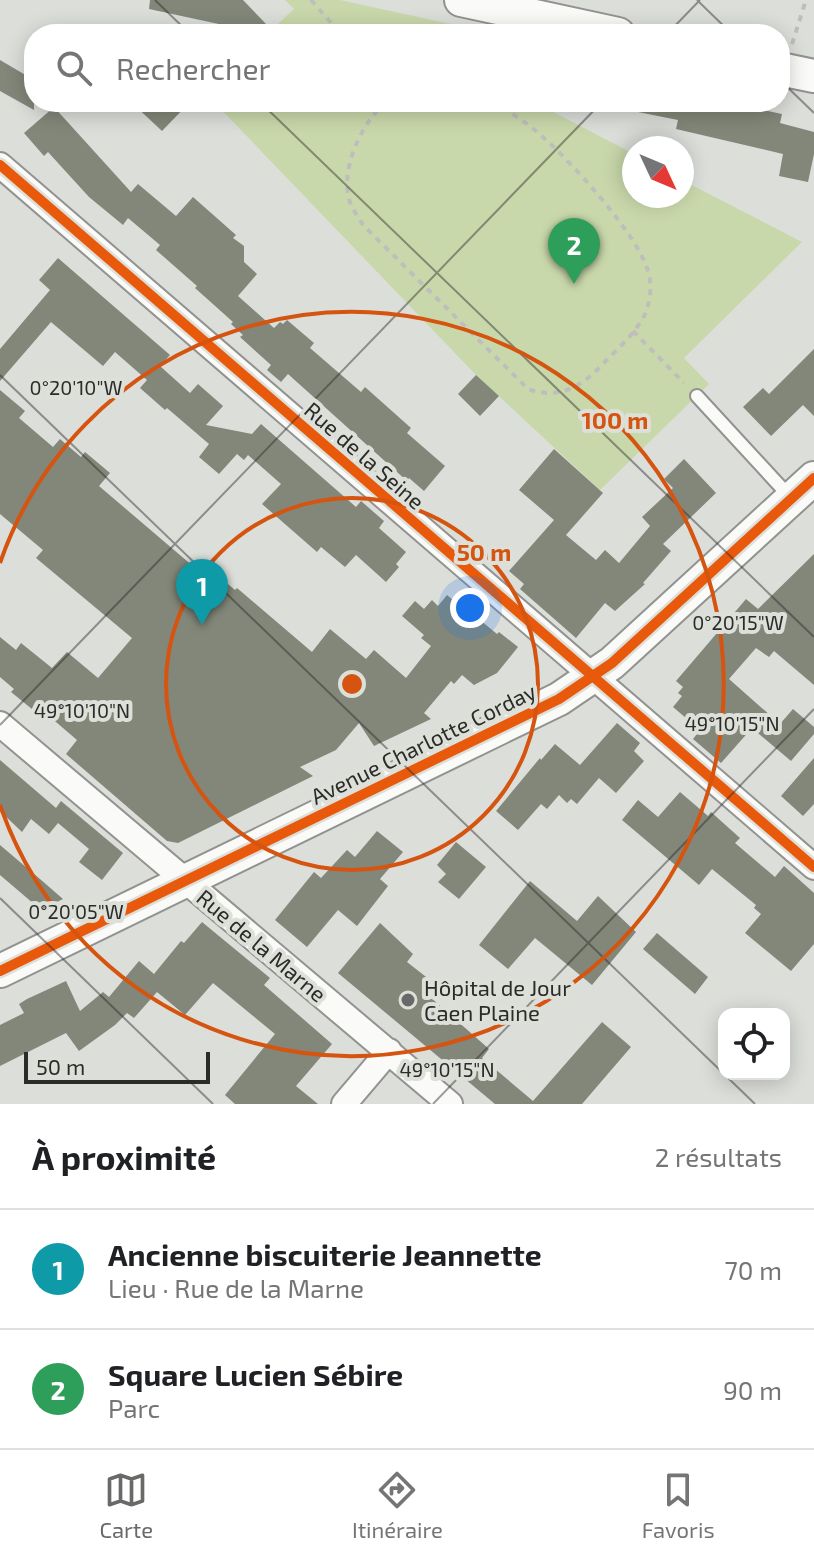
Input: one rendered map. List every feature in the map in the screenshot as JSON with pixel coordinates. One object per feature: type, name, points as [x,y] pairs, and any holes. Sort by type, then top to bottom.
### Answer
[{"type":"street","points":[[461,0],[572,24]]},
{"type":"street","points":[[790,61],[814,76]]},
{"type":"street","name":"Rue de la Seine","points":[[0,165],[814,867]]},
{"type":"street","name":"Avenue Charlotte Corday","points":[[0,971],[559,699],[593,678],[803,488]]},
{"type":"street","name":"Rue de la Marne","points":[[0,724],[450,1104]]},
{"type":"street","points":[[344,1104],[389,1051]]},
{"type":"lane","points":[[697,396],[803,488]]},
{"type":"path","points":[[311,0],[332,24]]},
{"type":"path","points":[[790,46],[806,0]]},
{"type":"path","points":[[377,112],[354,152],[349,169],[349,200],[363,225],[528,389],[542,394],[558,394],[579,385],[633,331],[649,305],[648,270],[603,200],[544,137],[508,112]]},
{"type":"path","points":[[633,331],[697,396]]},
{"type":"green space","points":[[285,0],[340,0],[451,24],[278,24],[294,9]]},
{"type":"green space","points":[[224,112],[553,112],[622,148],[622,208],[694,208],[694,186],[802,242],[684,358],[709,384],[600,490],[476,375]]},
{"type":"building","points":[[150,0],[243,0],[266,24],[219,24],[149,9]]},
{"type":"building","points":[[0,60],[24,74],[24,104],[0,91]]},
{"type":"building","points":[[48,112],[59,112],[131,192],[138,184],[176,216],[193,197],[236,235],[233,238],[244,246],[244,262],[257,274],[238,296],[274,328],[287,320],[314,343],[310,348],[361,392],[365,387],[411,428],[407,433],[445,466],[424,491],[409,478],[407,481],[288,374],[281,382],[267,370],[271,365],[240,337],[243,335],[231,324],[233,322],[156,250],[160,245],[128,218],[123,225],[89,197],[48,152],[44,156],[24,133]]},
{"type":"building","points":[[142,112],[180,112],[162,131]]},
{"type":"building","points":[[638,112],[782,114],[780,123],[814,132],[814,154],[808,182],[779,176],[783,154],[676,129],[678,120]]},
{"type":"building","points":[[58,258],[170,355],[160,366],[190,393],[198,384],[223,406],[206,425],[252,434],[261,424],[356,507],[361,501],[384,521],[379,528],[406,552],[396,564],[399,567],[386,582],[356,555],[345,567],[321,547],[317,552],[262,504],[281,484],[248,455],[244,460],[237,454],[219,474],[199,457],[209,444],[140,388],[147,380],[115,352],[103,366],[51,322],[0,381],[0,349],[50,290],[39,280]]},
{"type":"building","points":[[814,349],[814,416],[803,405],[771,436],[743,407],[763,388],[769,394]]},
{"type":"building","points":[[476,375],[499,396],[480,416],[458,394]]},
{"type":"building","points":[[0,390],[25,411],[19,418],[53,447],[60,439],[81,457],[85,452],[110,473],[99,486],[201,573],[207,566],[312,652],[330,629],[366,659],[374,650],[406,678],[431,646],[421,638],[424,635],[402,616],[415,601],[424,609],[432,600],[438,606],[447,595],[479,622],[518,647],[497,673],[474,685],[462,675],[454,684],[451,681],[424,713],[431,719],[374,746],[359,723],[336,750],[300,767],[313,776],[178,843],[167,841],[66,754],[77,740],[42,710],[38,714],[11,692],[14,689],[0,677],[0,637],[16,650],[21,643],[52,668],[67,652],[98,678],[132,638],[36,558],[43,550],[0,514]]},
{"type":"building","points":[[554,449],[603,493],[566,535],[596,560],[605,550],[619,563],[650,526],[642,517],[673,488],[664,479],[684,459],[716,493],[663,544],[671,551],[645,584],[615,611],[605,603],[576,638],[520,589],[524,584],[509,571],[554,520],[519,490]]},
{"type":"building","points":[[814,554],[814,685],[774,651],[769,657],[756,648],[729,679],[780,724],[793,709],[814,727],[814,734],[791,761],[752,728],[721,763],[693,739],[700,730],[673,707],[682,696],[678,693],[683,687],[676,681],[746,599],[758,609]]},
{"type":"building","points":[[617,723],[640,743],[634,751],[644,761],[616,793],[599,778],[577,804],[571,799],[567,803],[559,795],[547,809],[541,804],[518,830],[496,811],[555,744],[580,765]]},
{"type":"building","points":[[814,758],[814,804],[803,816],[781,796]]},
{"type":"building","points":[[0,760],[56,808],[61,801],[123,853],[102,880],[79,862],[89,849],[58,823],[49,834],[31,819],[22,832],[0,811]]},
{"type":"building","points":[[680,792],[708,816],[711,812],[740,838],[735,843],[775,877],[784,866],[814,893],[814,944],[791,971],[745,933],[761,914],[754,908],[756,905],[712,869],[699,885],[622,820],[638,800],[658,817]]},
{"type":"building","points":[[377,831],[403,852],[380,879],[388,886],[357,926],[338,910],[307,947],[275,920],[314,872],[321,878],[347,850],[355,857]]},
{"type":"building","points":[[456,842],[486,867],[459,899],[438,882],[446,874],[437,865]]},
{"type":"building","points":[[0,845],[63,899],[41,910],[0,875]]},
{"type":"building","points":[[530,881],[577,921],[598,896],[636,932],[592,985],[535,938],[508,969],[479,945]]},
{"type":"building","points":[[202,922],[270,978],[264,985],[332,1044],[296,1086],[318,1104],[235,1104],[225,1095],[275,1034],[213,983],[185,1015],[157,992],[134,1018],[127,1013],[79,1051],[66,1033],[0,1066],[0,1025],[24,1013],[19,1004],[66,981],[80,1011],[103,992],[109,997],[139,961],[154,974],[181,941],[184,943]]},
{"type":"building","points":[[380,923],[413,954],[407,962],[430,980],[427,984],[434,990],[429,996],[489,1049],[482,1058],[533,1101],[602,1022],[631,1047],[582,1104],[495,1104],[338,973]]},
{"type":"building","points":[[657,933],[708,977],[695,994],[643,949]]},
{"type":"cycle path","points":[[0,165],[814,867]]},
{"type":"cycle path","points":[[0,971],[559,699],[612,663],[814,478]]},
{"type":"place","name":"Square Lucien Sébire","points":[[574,284]]},
{"type":"place","name":"Ancienne biscuiterie Jeannette","points":[[202,625]]},
{"type":"place","name":"Hôpital de Jour Caen Plaine","points":[[408,1000]]}]
